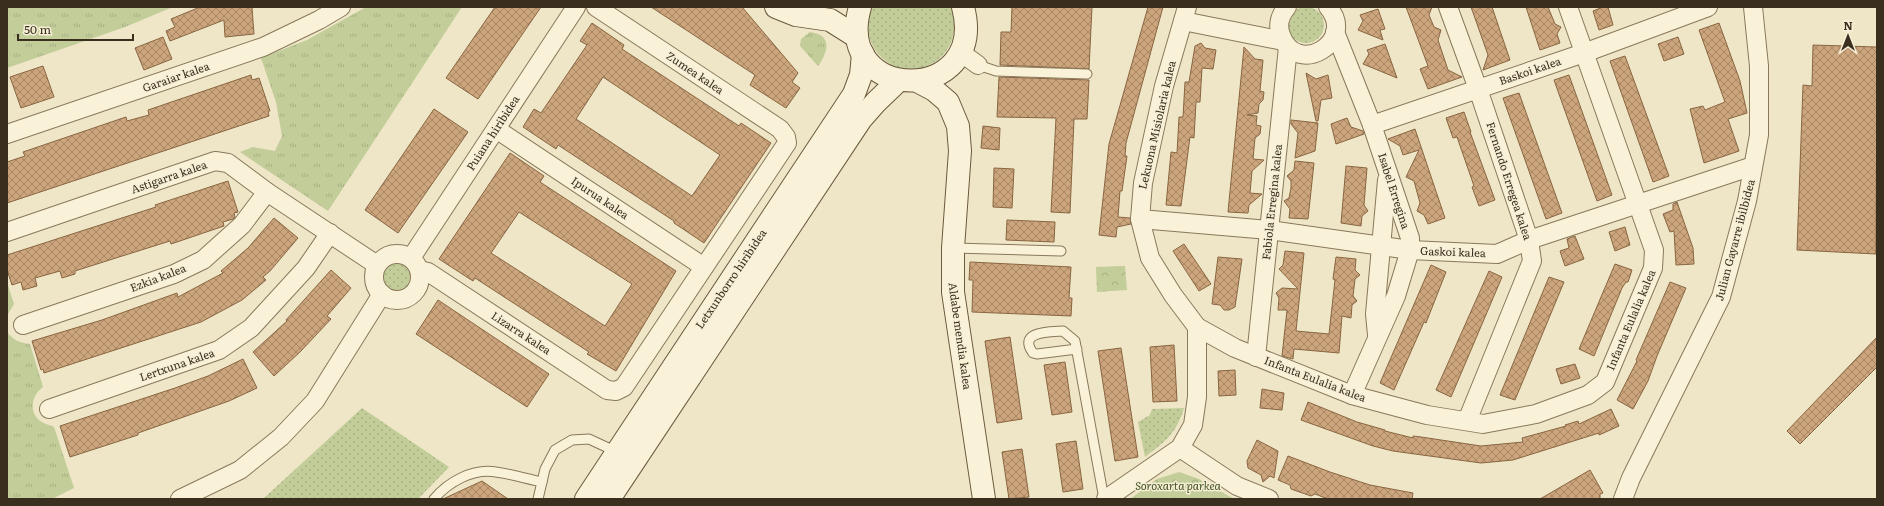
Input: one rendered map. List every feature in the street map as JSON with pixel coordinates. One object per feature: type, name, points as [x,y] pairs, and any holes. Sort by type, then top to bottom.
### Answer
[{"type":"main road","name":"Aldabe mendia kalea","points":[[776,7],[796,15],[830,20],[860,46],[868,62],[882,74],[934,90],[948,102]]},
{"type":"main road","name":"Letxunborro hiribidea","points":[[586,499],[854,94],[861,75],[860,46],[856,20],[860,7]]},
{"type":"main road","name":"Aldabe mendia kalea","points":[[963,7],[966,35],[954,59],[947,84],[948,102],[958,126],[960,138],[953,248],[953,292],[984,499]]},
{"type":"main road","points":[[908,81],[934,77],[954,59]]},
{"type":"main road","name":"Letxunborro hiribidea","points":[[609,499],[861,119],[876,102],[908,81]]},
{"type":"street","name":"Garaiar kalea","points":[[7,134],[263,47],[319,20],[341,7]]},
{"type":"street","name":"Puiana hiribidea","points":[[415,264],[496,129],[576,7]]},
{"type":"street","name":"Zumea kalea","points":[[596,7],[780,129],[786,136],[787,143],[704,267]]},
{"type":"street","name":"Fabiola Erregina kalea","points":[[1256,357],[1269,230],[1285,44],[1279,31],[1280,19],[1288,7]]},
{"type":"street","name":"Isabel Erregina","points":[[1328,7],[1335,20],[1335,32],[1372,125],[1410,238],[1410,250],[1396,296],[1352,395]]},
{"type":"street","name":"Fernando Erregea kalea","points":[[1448,7],[1478,89],[1529,240],[1532,261],[1467,421]]},
{"type":"street","name":"Infanta Eulalia kalea","points":[[1197,327],[1234,348],[1352,395],[1427,415],[1482,424],[1536,414],[1588,395],[1605,382],[1653,268],[1654,250],[1639,204],[1568,7]]},
{"type":"street","name":"Baskoi kalea","points":[[1372,125],[1584,53],[1686,11],[1708,7]]},
{"type":"street","name":"Julian Gayarre ibilbidea","points":[[1623,499],[1631,478],[1722,297],[1747,201],[1759,135],[1759,66],[1753,7]]},
{"type":"street","points":[[1185,14],[1285,44],[1298,53],[1310,55],[1323,50],[1331,43],[1335,32]]},
{"type":"street","name":"Lekuona Misiolaria kalea","points":[[1185,14],[1164,86],[1143,183],[1140,219],[1150,258],[1173,295],[1197,327]]},
{"type":"street","points":[[954,59],[978,65]]},
{"type":"street","name":"Ipurua kalea","points":[[496,129],[704,267]]},
{"type":"street","name":"Astigarra kalea","points":[[7,232],[215,161],[228,163],[267,192],[377,265]]},
{"type":"street","name":"Gaskoi kalea","points":[[1140,219],[1269,230],[1410,250],[1497,254],[1529,240],[1753,166]]},
{"type":"street","points":[[1377,336],[1375,314],[1380,246],[1388,173]]},
{"type":"street","name":"Ezkia kalea","points":[[23,325],[174,274],[203,260],[242,225],[267,192]]},
{"type":"street","name":"Lertxuna kalea","points":[[49,409],[219,350],[251,328],[306,268],[330,233]]},
{"type":"street","points":[[397,254],[415,264],[419,284],[410,296],[396,300],[382,294],[378,290],[374,277],[377,265],[389,255],[397,254]]},
{"type":"street","name":"Lizarra kalea","points":[[415,264],[607,390],[616,391],[624,387],[704,267]]},
{"type":"street","points":[[180,499],[240,470],[281,437],[315,401],[382,294]]},
{"type":"street","points":[[1105,499],[1180,448],[1192,424],[1197,397],[1197,327]]},
{"type":"street","points":[[1180,448],[1237,486],[1270,499]]},
{"type":"lane","points":[[978,65],[996,71],[1087,74]]},
{"type":"lane","points":[[953,248],[1061,251]]},
{"type":"lane","points":[[1077,349],[1037,354],[1033,353],[1030,349],[1029,341],[1032,336],[1040,333],[1063,331],[1075,341],[1077,349],[1105,499]]},
{"type":"lane","points":[[538,499],[545,469],[555,450],[572,440],[589,439],[617,452]]},
{"type":"lane","points":[[434,499],[442,489],[472,473],[496,471],[542,482]]},
{"type":"green space","points":[[7,7],[173,7],[125,27],[7,68]]},
{"type":"green space","points":[[366,7],[462,7],[328,211],[240,152],[253,147],[275,151],[282,136],[276,102],[261,58],[307,40]]},
{"type":"green space","points":[[872,7],[951,7],[954,26],[951,42],[943,55],[931,64],[917,69],[901,68],[887,62],[871,43],[868,28]]},
{"type":"green space","points":[[1309,7],[1319,12],[1323,18],[1323,32],[1319,38],[1313,42],[1303,43],[1293,38],[1289,32],[1288,22],[1293,12],[1299,8]]},
{"type":"green space","points":[[810,32],[817,34],[825,40],[826,50],[818,66],[800,46],[801,39]]},
{"type":"green space","points":[[397,263],[407,267],[411,277],[407,287],[397,291],[387,287],[383,277],[387,267]]},
{"type":"green space","points":[[1125,266],[1127,290],[1097,292],[1096,267]]},
{"type":"green space","points":[[7,282],[14,304],[7,316]]},
{"type":"green space","points":[[7,332],[17,341],[30,344],[43,387],[37,393],[33,401],[33,410],[39,420],[54,427],[74,488],[52,499],[7,499]]},
{"type":"green space","points":[[362,408],[449,467],[418,499],[263,499]]},
{"type":"green space","points":[[1184,408],[1174,431],[1145,457],[1138,422],[1150,415],[1152,409]]},
{"type":"green space","name":"Soroxarta parkea","points":[[1179,472],[1199,479],[1234,499],[1130,499],[1157,479]]},
{"type":"building","points":[[200,7],[254,7],[252,8],[254,34],[225,37],[224,20],[170,41],[166,31],[175,27],[171,19]]},
{"type":"building","points":[[495,7],[541,7],[478,99],[446,78]]},
{"type":"building","points":[[651,7],[742,7],[798,73],[792,82],[800,88],[786,108],[750,85],[755,75]]},
{"type":"building","points":[[1012,7],[1092,7],[1089,69],[1000,65],[1001,32],[1011,32]]},
{"type":"building","points":[[1148,7],[1163,7],[1126,143],[1125,156],[1127,156],[1122,191],[1120,191],[1118,217],[1130,218],[1131,224],[1117,227],[1116,237],[1099,235],[1109,144]]},
{"type":"building","points":[[1406,7],[1432,7],[1429,15],[1434,27],[1441,30],[1438,40],[1448,70],[1462,77],[1428,89],[1420,69],[1428,66]]},
{"type":"building","points":[[1471,7],[1492,7],[1510,60],[1483,70],[1488,55]]},
{"type":"building","points":[[1526,7],[1548,7],[1555,24],[1561,27],[1557,34],[1560,43],[1540,50]]},
{"type":"building","points":[[1603,7],[1608,7],[1613,25],[1599,30],[1593,11]]},
{"type":"building","points":[[1378,9],[1385,29],[1380,30],[1383,40],[1358,30],[1363,21],[1360,15]]},
{"type":"building","points":[[592,23],[624,45],[622,49],[739,126],[741,123],[771,143],[704,243],[674,223],[674,221],[558,145],[556,149],[523,127],[534,109],[541,113],[587,45],[580,41]],"holes":[[[603,77],[720,155],[692,196],[576,119]]]},
{"type":"building","points":[[1719,23],[1740,81],[1747,113],[1728,119],[1739,151],[1704,163],[1690,109],[1703,106],[1705,110],[1725,102],[1699,30]]},
{"type":"building","points":[[163,37],[172,59],[144,70],[135,48]]},
{"type":"building","points":[[1678,37],[1684,54],[1664,61],[1658,44]]},
{"type":"building","points":[[1201,43],[1205,48],[1216,50],[1213,69],[1202,68],[1200,102],[1196,102],[1194,138],[1190,137],[1181,206],[1166,205],[1171,152],[1177,153],[1179,117],[1183,117],[1185,82],[1189,82],[1195,46]]},
{"type":"building","points":[[1385,44],[1397,78],[1363,64],[1369,54],[1367,50]]},
{"type":"building","points":[[1813,45],[1877,47],[1876,254],[1797,250],[1803,85],[1812,86]]},
{"type":"building","points":[[1244,47],[1255,59],[1263,60],[1260,91],[1264,92],[1263,100],[1259,104],[1258,113],[1247,115],[1257,116],[1256,125],[1261,126],[1260,134],[1255,138],[1253,159],[1264,160],[1252,171],[1250,193],[1262,194],[1249,205],[1248,213],[1228,212]]},
{"type":"building","points":[[1625,56],[1669,176],[1653,182],[1610,61]]},
{"type":"building","points":[[43,66],[54,97],[21,108],[10,77]]},
{"type":"building","points":[[1306,73],[1316,79],[1328,75],[1332,98],[1321,100],[1318,121],[1316,121]]},
{"type":"building","points":[[251,75],[252,80],[259,78],[270,111],[268,111],[269,116],[7,203],[7,162],[25,156],[23,152],[126,117],[127,121],[149,115],[148,110]]},
{"type":"building","points":[[1569,75],[1612,195],[1597,201],[1554,80]]},
{"type":"building","points":[[999,77],[1089,80],[1087,119],[1074,119],[1070,213],[1051,212],[1056,118],[997,117]]},
{"type":"building","points":[[1519,93],[1562,213],[1546,219],[1503,98]]},
{"type":"building","points":[[434,109],[468,132],[398,233],[365,210]]},
{"type":"building","points":[[1464,112],[1495,200],[1479,206],[1472,187],[1474,186],[1457,137],[1453,138],[1446,118]]},
{"type":"building","points":[[1347,118],[1351,127],[1363,131],[1364,134],[1336,144],[1331,124]]},
{"type":"building","points":[[1291,120],[1318,123],[1315,151],[1295,158],[1298,133],[1291,124]]},
{"type":"building","points":[[983,126],[1000,128],[999,150],[981,148]]},
{"type":"building","points":[[1415,129],[1445,218],[1428,224],[1424,215],[1417,211],[1420,203],[1414,181],[1406,177],[1419,150],[1403,155],[1400,146],[1388,139]]},
{"type":"building","points":[[510,153],[544,176],[540,182],[676,271],[616,371],[587,354],[589,352],[475,278],[473,281],[439,259]],"holes":[[[519,212],[632,284],[605,326],[491,253]]]},
{"type":"building","points":[[1295,161],[1314,163],[1308,219],[1289,218],[1290,209],[1284,201],[1289,198],[1291,181],[1287,176],[1294,170]]},
{"type":"building","points":[[1346,166],[1367,168],[1364,205],[1368,211],[1362,216],[1361,226],[1341,223]]},
{"type":"building","points":[[994,168],[1014,169],[1012,208],[993,207]]},
{"type":"building","points":[[228,181],[238,212],[234,213],[235,217],[233,219],[223,222],[224,226],[171,244],[170,241],[75,271],[75,274],[62,278],[60,271],[35,278],[37,286],[23,290],[21,282],[12,285],[7,270],[7,255],[156,207],[155,205]]},
{"type":"building","points":[[1677,202],[1693,248],[1694,264],[1676,265],[1674,231],[1670,232],[1663,214],[1673,210],[1673,204]]},
{"type":"building","points":[[274,218],[298,238],[270,271],[263,277],[266,280],[242,300],[201,322],[44,373],[43,369],[41,370],[32,341],[102,320],[177,293],[178,297],[223,273],[221,271],[248,248]]},
{"type":"building","points":[[1007,220],[1055,222],[1054,242],[1006,240]]},
{"type":"building","points":[[1625,227],[1630,245],[1615,251],[1609,232]]},
{"type":"building","points":[[1575,236],[1584,259],[1565,266],[1560,251],[1569,248],[1567,239]]},
{"type":"building","points":[[1184,244],[1211,284],[1199,291],[1173,251]]},
{"type":"building","points":[[1285,251],[1304,253],[1296,331],[1329,334],[1336,257],[1356,259],[1355,270],[1360,275],[1355,279],[1353,296],[1357,301],[1352,305],[1351,318],[1342,316],[1339,353],[1294,349],[1293,359],[1282,356],[1287,310],[1278,310],[1279,298],[1276,293],[1282,288],[1298,289],[1279,269],[1283,265]]},
{"type":"building","points":[[1218,257],[1242,259],[1235,307],[1229,310],[1224,310],[1220,305],[1212,304]]},
{"type":"building","points":[[970,262],[1071,267],[1069,298],[1072,298],[1071,316],[972,312],[973,280],[969,280]]},
{"type":"building","points":[[1615,264],[1632,270],[1628,282],[1626,282],[1622,288],[1594,356],[1579,349]]},
{"type":"building","points":[[1431,265],[1446,272],[1426,323],[1424,322],[1394,390],[1380,383]]},
{"type":"building","points":[[331,270],[351,288],[327,316],[331,319],[300,352],[274,376],[253,352],[287,321],[286,320]]},
{"type":"building","points":[[1489,271],[1502,277],[1451,397],[1436,390]]},
{"type":"building","points":[[1549,277],[1564,282],[1515,400],[1500,395]]},
{"type":"building","points":[[1670,282],[1686,288],[1648,381],[1633,409],[1617,400],[1637,361],[1636,360]]},
{"type":"building","points":[[438,300],[549,374],[527,407],[416,334]]},
{"type":"building","points":[[1010,337],[1022,419],[997,423],[985,341]]},
{"type":"building","points":[[1877,337],[1877,367],[1800,444],[1787,431]]},
{"type":"building","points":[[1174,345],[1177,401],[1153,402],[1150,347]]},
{"type":"building","points":[[1121,348],[1138,457],[1115,461],[1098,351]]},
{"type":"building","points":[[243,359],[257,388],[229,401],[138,433],[138,435],[70,457],[60,426],[208,376]]},
{"type":"building","points":[[1065,362],[1072,412],[1052,415],[1044,365]]},
{"type":"building","points":[[1575,364],[1580,378],[1561,384],[1556,369]]},
{"type":"building","points":[[1235,370],[1236,395],[1219,396],[1218,371]]},
{"type":"building","points":[[1262,389],[1284,393],[1282,410],[1260,408]]},
{"type":"building","points":[[1308,402],[1357,422],[1385,431],[1413,438],[1413,436],[1481,446],[1523,442],[1522,438],[1566,426],[1565,425],[1578,421],[1579,424],[1611,409],[1619,426],[1599,435],[1599,433],[1513,460],[1481,463],[1393,451],[1373,446],[1301,420]]},
{"type":"building","points":[[1257,440],[1278,451],[1274,478],[1270,476],[1263,482],[1261,475],[1248,468],[1247,461]]},
{"type":"building","points":[[1076,441],[1083,489],[1063,492],[1056,444]]},
{"type":"building","points":[[1022,449],[1029,497],[1009,499],[1002,452]]},
{"type":"building","points":[[1288,456],[1370,485],[1413,493],[1412,499],[1328,499],[1315,494],[1311,496],[1291,489],[1290,485],[1278,480]]},
{"type":"building","points":[[1590,470],[1603,493],[1600,494],[1600,499],[1540,499]]},
{"type":"building","points":[[482,481],[508,499],[443,499]]}]
